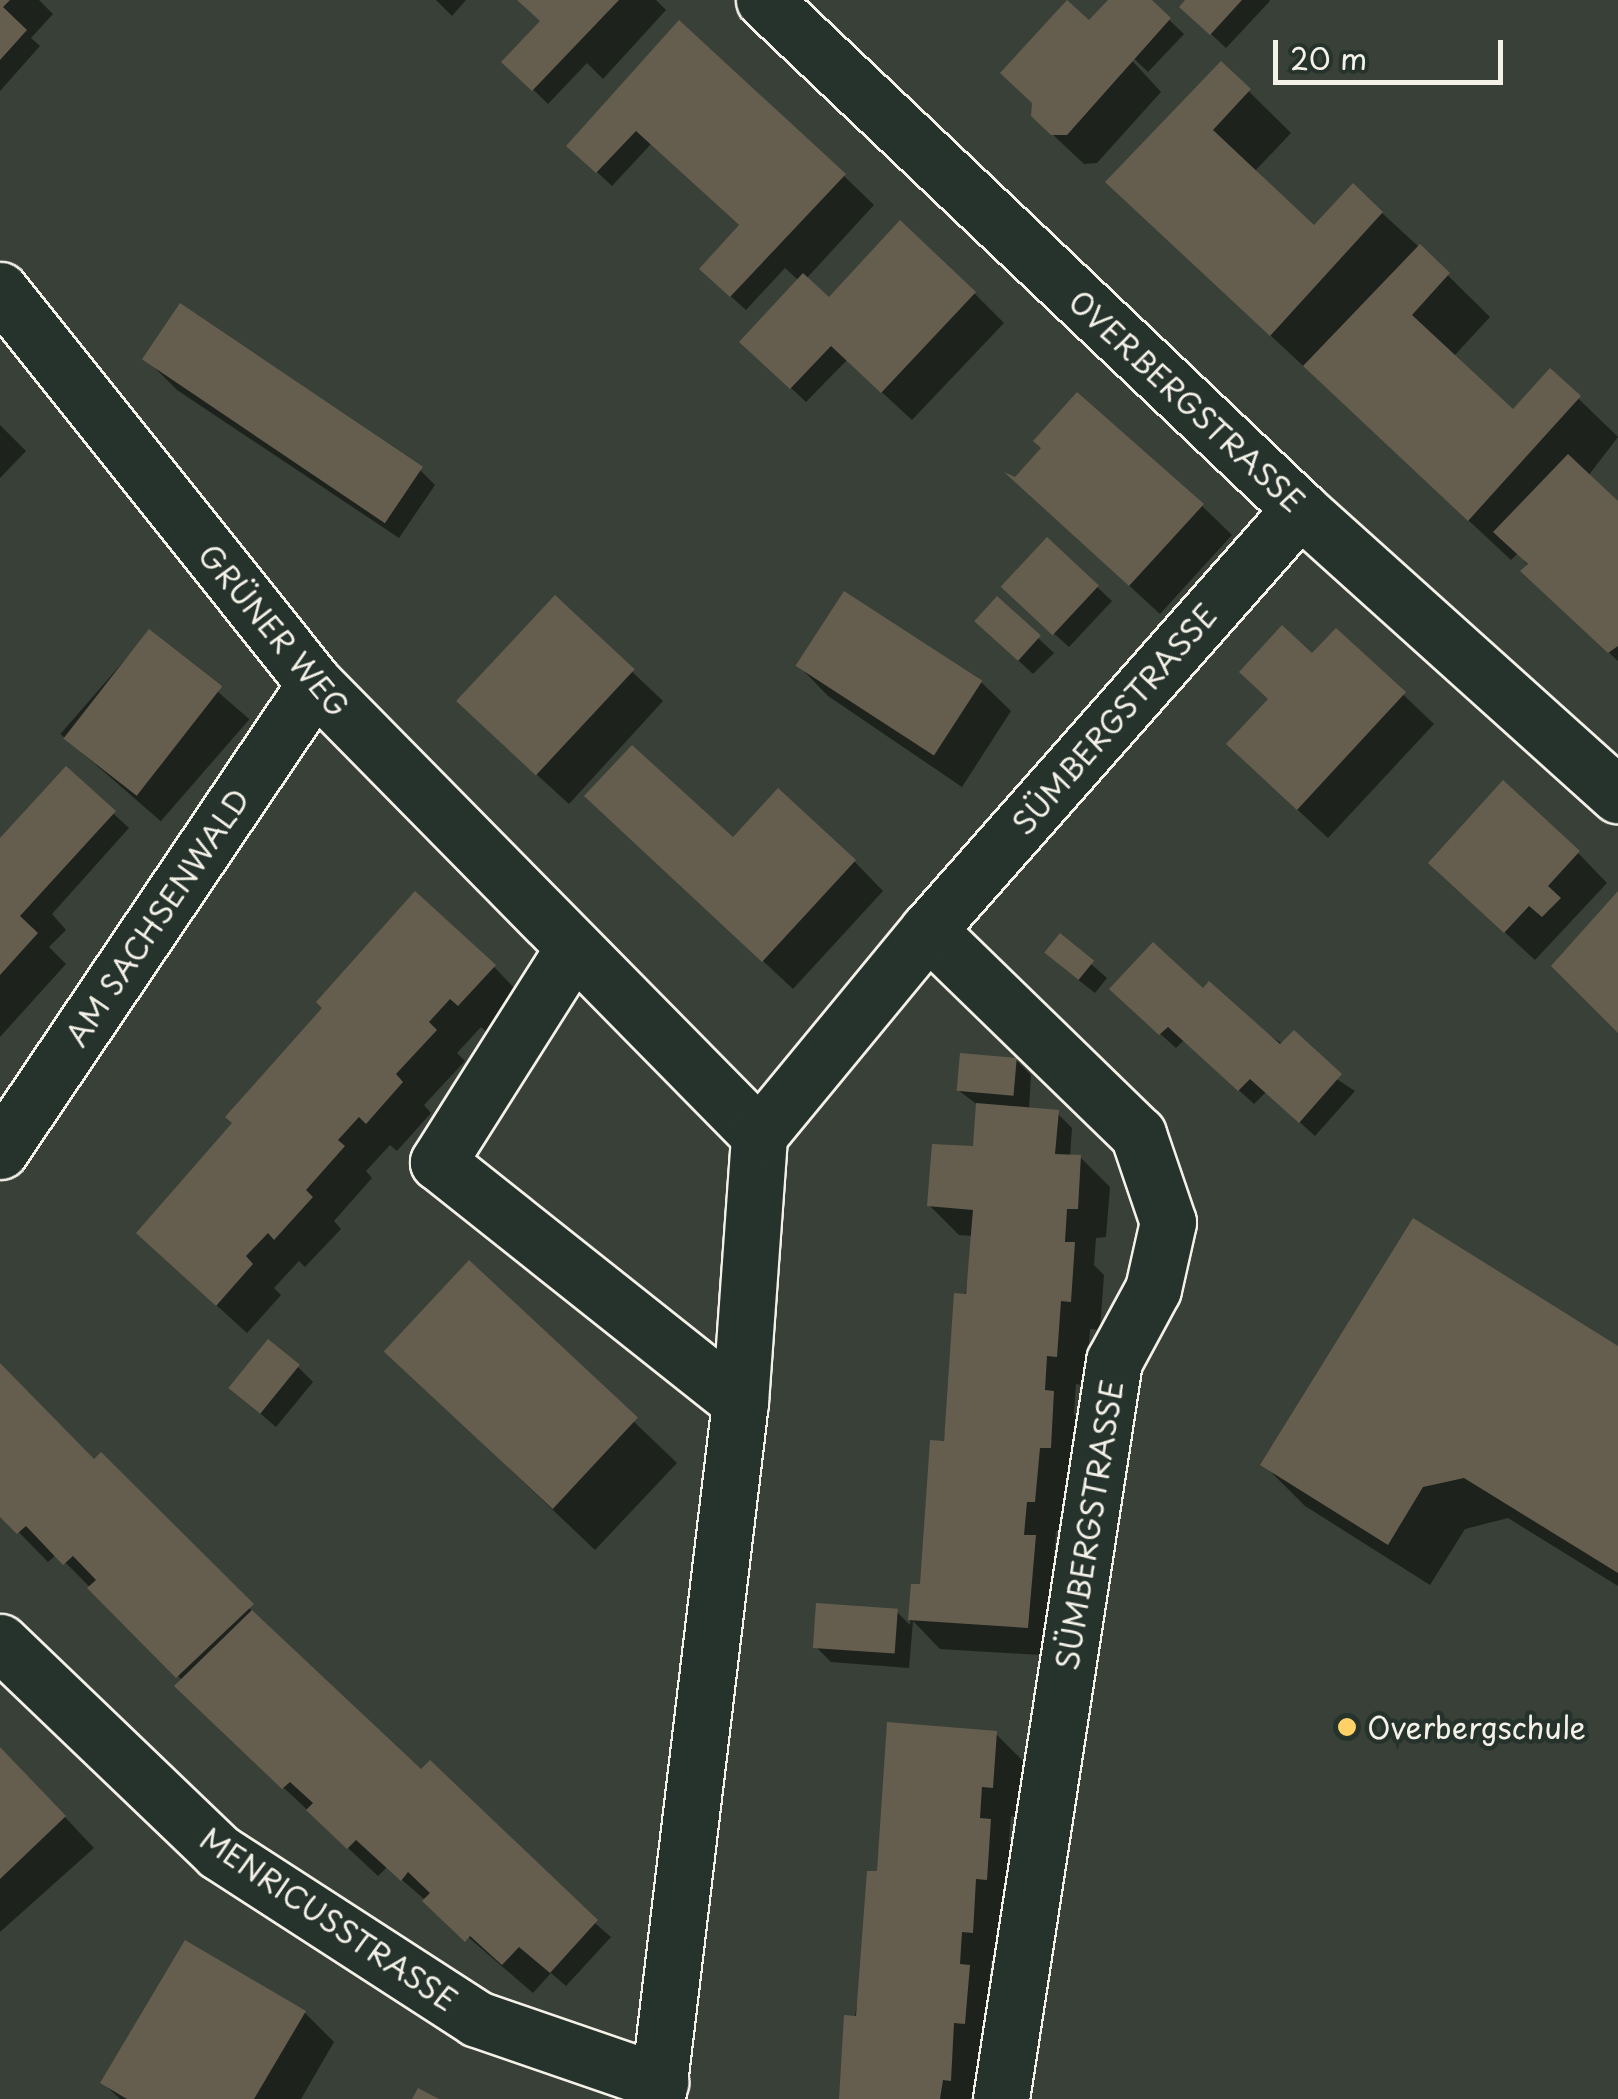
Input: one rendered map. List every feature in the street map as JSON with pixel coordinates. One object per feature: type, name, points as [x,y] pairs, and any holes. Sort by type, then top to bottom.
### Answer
[{"type":"street","name":"OVERBERGSTRASSE","points":[[764,0],[1300,508],[1618,795]]},
{"type":"street","name":"GRÜNER WEG","points":[[0,290],[95,414],[315,684],[572,950],[759,1135]]},
{"type":"street","name":"SÜMBERGSTRASSE","points":[[759,1135],[928,930],[1300,508]]},
{"type":"street","name":"AM SACHSENWALD","points":[[0,1151],[315,684]]},
{"type":"street","name":"SÜMBERGSTRASSE","points":[[928,930],[1138,1134],[1168,1222],[1153,1289],[1114,1360],[1001,2099]]},
{"type":"street","points":[[572,950],[438,1162],[740,1402]]},
{"type":"street","points":[[658,2090],[740,1402],[759,1135]]},
{"type":"street","name":"MENRICUSSTRASSE","points":[[0,1642],[219,1852],[476,2020],[658,2090]]},
{"type":"building","points":[[0,0],[10,0],[3,7],[27,30],[0,60]]},
{"type":"building","points":[[517,0],[619,0],[532,91],[501,62],[540,21]]},
{"type":"building","points":[[1067,0],[1089,20],[1108,0],[1152,0],[1171,18],[1067,135],[1051,135],[1031,116],[1032,103],[1000,73]]},
{"type":"building","points":[[1185,0],[1242,0],[1210,35],[1179,7]]},
{"type":"building","points":[[679,20],[846,174],[730,297],[699,269],[739,225],[636,131],[596,173],[566,146]]},
{"type":"building","points":[[1221,61],[1251,89],[1213,130],[1314,225],[1353,183],[1383,212],[1270,336],[1105,182]]},
{"type":"building","points":[[900,220],[976,292],[881,393],[831,346],[790,389],[739,342],[803,273],[829,297]]},
{"type":"building","points":[[1420,244],[1450,273],[1412,315],[1513,409],[1550,368],[1581,396],[1468,521],[1303,366]]},
{"type":"building","points":[[180,303],[423,467],[385,523],[142,359]]},
{"type":"building","points":[[1077,392],[1204,504],[1129,586],[1004,472],[1015,477],[1041,448],[1033,441]]},
{"type":"building","points":[[1568,454],[1618,501],[1618,646],[1608,653],[1520,571],[1528,564],[1493,532]]},
{"type":"building","points":[[1047,537],[1099,585],[1053,635],[1001,587]]},
{"type":"building","points":[[844,591],[982,681],[934,756],[796,666]]},
{"type":"building","points":[[555,595],[635,669],[536,775],[456,701]]},
{"type":"building","points":[[997,596],[1041,635],[1018,661],[974,621]]},
{"type":"building","points":[[1282,625],[1312,653],[1336,628],[1406,692],[1297,810],[1226,744],[1268,699],[1239,672]]},
{"type":"building","points":[[149,629],[222,686],[137,796],[63,739]]},
{"type":"building","points":[[632,745],[733,837],[778,788],[856,860],[762,962],[584,796]]},
{"type":"building","points":[[66,766],[116,811],[20,916],[38,933],[0,975],[0,838]]},
{"type":"building","points":[[1503,780],[1580,851],[1548,886],[1561,898],[1542,917],[1529,906],[1504,933],[1428,863]]},
{"type":"building","points":[[415,891],[496,965],[458,1006],[450,999],[429,1022],[437,1030],[396,1074],[403,1082],[366,1124],[359,1117],[338,1140],[345,1146],[306,1190],[313,1197],[274,1240],[268,1233],[246,1256],[253,1264],[216,1306],[136,1233],[232,1123],[225,1117],[322,1008],[316,1002]]},
{"type":"building","points":[[1618,891],[1618,1033],[1551,966]]},
{"type":"building","points":[[1060,933],[1094,961],[1078,980],[1044,952]]},
{"type":"building","points":[[1153,942],[1203,988],[1209,981],[1280,1044],[1294,1030],[1342,1074],[1299,1123],[1250,1079],[1238,1091],[1168,1027],[1159,1035],[1109,989]]},
{"type":"building","points":[[960,1053],[1017,1058],[1013,1096],[957,1091]]},
{"type":"building","points":[[976,1103],[1059,1110],[1055,1154],[1081,1155],[1078,1209],[1067,1209],[1065,1242],[1075,1242],[1071,1302],[1061,1301],[1057,1357],[1047,1356],[1045,1390],[1054,1391],[1051,1448],[1040,1448],[1035,1502],[1027,1502],[1024,1535],[1036,1535],[1028,1628],[908,1620],[911,1584],[920,1584],[930,1440],[944,1441],[954,1293],[966,1294],[973,1210],[927,1206],[932,1144],[973,1146]]},
{"type":"building","points":[[1413,1218],[1618,1346],[1618,1573],[1464,1478],[1423,1487],[1388,1545],[1260,1465]]},
{"type":"building","points":[[469,1260],[638,1418],[553,1509],[384,1351]]},
{"type":"building","points":[[268,1339],[300,1365],[260,1414],[228,1388]]},
{"type":"building","points":[[0,1363],[94,1459],[101,1452],[254,1604],[176,1678],[87,1588],[96,1580],[73,1556],[63,1565],[26,1526],[17,1534],[0,1517]]},
{"type":"building","points":[[816,1603],[898,1609],[895,1654],[813,1648]]},
{"type":"building","points":[[252,1610],[421,1769],[430,1760],[598,1920],[550,1973],[519,1947],[502,1965],[470,1936],[465,1942],[422,1901],[430,1893],[408,1872],[401,1881],[356,1840],[347,1849],[306,1810],[313,1803],[290,1782],[282,1789],[174,1686]]},
{"type":"building","points":[[887,1722],[997,1731],[993,1788],[982,1787],[980,1818],[991,1819],[987,1880],[976,1879],[973,1933],[962,1932],[960,1964],[970,1965],[965,2024],[954,2023],[951,2081],[943,2080],[940,2099],[839,2099],[844,2015],[856,2016],[867,1871],[877,1871]]},
{"type":"building","points":[[0,1747],[66,1816],[0,1879]]},
{"type":"building","points":[[185,1940],[306,2011],[254,2099],[127,2099],[100,2083]]},
{"type":"building","points":[[418,2088],[439,2099],[412,2099]]},
{"type":"place","name":"Overbergschule","points":[[1347,1727]]}]
